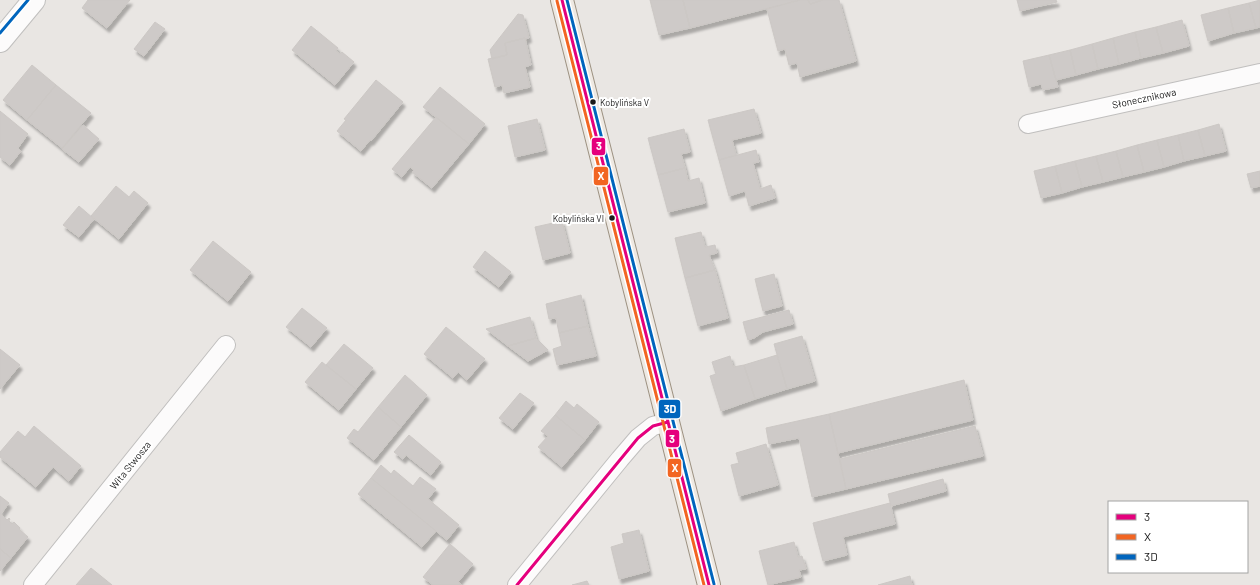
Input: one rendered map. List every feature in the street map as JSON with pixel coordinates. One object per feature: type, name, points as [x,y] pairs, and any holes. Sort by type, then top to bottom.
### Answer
[{"type":"main road","points":[[562,0],[709,585]]},
{"type":"street","points":[[0,41],[34,0]]},
{"type":"street","name":"Słonecznikowa","points":[[1028,124],[1260,73]]},
{"type":"street","name":"Wita Stwosza","points":[[33,585],[226,345]]},
{"type":"street","points":[[518,585],[638,438],[653,426],[668,422]]},
{"type":"building","points":[[88,0],[130,0],[107,28],[82,8]]},
{"type":"building","points":[[650,0],[683,0],[690,28],[659,35]]},
{"type":"building","points":[[683,0],[800,0],[690,28]]},
{"type":"building","points":[[800,0],[808,0],[810,4],[823,0],[839,0],[856,61],[800,77],[797,63],[789,65],[785,49],[778,51],[767,9]]},
{"type":"building","points":[[808,0],[823,0],[810,4]]},
{"type":"building","points":[[1017,0],[1056,0],[1057,2],[1020,11]]},
{"type":"building","points":[[1260,0],[1260,27],[1256,28],[1249,3]]},
{"type":"building","points":[[1249,3],[1256,28],[1234,33],[1228,8]]},
{"type":"building","points":[[1228,8],[1234,33],[1208,41],[1201,15]]},
{"type":"building","points":[[518,14],[523,15],[529,38],[505,43],[507,55],[492,59],[490,50]]},
{"type":"building","points":[[1182,20],[1189,46],[1163,53],[1156,27]]},
{"type":"building","points":[[155,22],[165,29],[144,56],[134,49]]},
{"type":"building","points":[[311,26],[338,48],[336,51],[340,54],[342,52],[354,62],[335,85],[292,50]]},
{"type":"building","points":[[1156,27],[1163,53],[1141,58],[1135,32]]},
{"type":"building","points":[[1135,32],[1141,58],[1119,64],[1113,38]]},
{"type":"building","points":[[525,38],[531,65],[525,67],[530,87],[504,93],[502,85],[495,87],[488,59],[507,55],[505,43]]},
{"type":"building","points":[[1113,38],[1119,64],[1098,69],[1092,44]]},
{"type":"building","points":[[1092,44],[1098,69],[1076,75],[1070,50]]},
{"type":"building","points":[[1070,50],[1076,75],[1056,80],[1049,55]]},
{"type":"building","points":[[1049,55],[1058,87],[1043,90],[1041,84],[1029,87],[1023,61]]},
{"type":"building","points":[[32,65],[56,85],[27,120],[3,100]]},
{"type":"building","points":[[376,80],[403,102],[361,151],[337,131],[346,120],[344,119]]},
{"type":"building","points":[[56,85],[91,113],[62,148],[27,120]]},
{"type":"building","points":[[440,87],[485,124],[469,144],[423,107]]},
{"type":"building","points":[[754,109],[761,133],[732,140],[736,155],[719,160],[708,120]]},
{"type":"building","points":[[0,111],[28,134],[18,148],[21,151],[10,165],[0,157]]},
{"type":"building","points":[[436,117],[469,144],[432,188],[412,172],[414,170],[410,167],[402,177],[392,169]]},
{"type":"building","points":[[537,119],[545,150],[515,157],[508,126]]},
{"type":"building","points":[[1219,124],[1226,151],[1205,156],[1198,130]]},
{"type":"building","points":[[83,125],[99,139],[79,162],[62,149]]},
{"type":"building","points":[[684,129],[690,152],[681,154],[685,168],[658,175],[648,138]]},
{"type":"building","points":[[1198,130],[1205,156],[1184,161],[1178,135]]},
{"type":"building","points":[[1178,135],[1184,161],[1164,167],[1157,140]]},
{"type":"building","points":[[1157,140],[1164,167],[1144,172],[1137,145]]},
{"type":"building","points":[[1137,145],[1144,172],[1123,177],[1116,151]]},
{"type":"building","points":[[756,150],[759,162],[753,163],[760,189],[771,185],[775,198],[749,206],[745,191],[729,196],[719,160]]},
{"type":"building","points":[[1116,151],[1123,177],[1103,182],[1096,156]]},
{"type":"building","points":[[1096,156],[1103,182],[1082,187],[1075,161]]},
{"type":"building","points":[[1075,161],[1082,187],[1062,193],[1055,166]]},
{"type":"building","points":[[1055,166],[1062,193],[1041,198],[1034,171]]},
{"type":"building","points":[[685,168],[688,181],[699,178],[705,203],[668,212],[658,175]]},
{"type":"building","points":[[1260,171],[1260,186],[1251,188],[1247,174]]},
{"type":"building","points":[[116,186],[129,197],[134,191],[148,203],[119,239],[91,216]]},
{"type":"building","points":[[79,206],[94,219],[79,237],[63,225]]},
{"type":"building","points":[[562,221],[570,253],[543,260],[535,227]]},
{"type":"building","points":[[701,232],[705,247],[715,245],[717,253],[709,255],[715,270],[685,278],[675,238]]},
{"type":"building","points":[[213,241],[251,272],[228,301],[190,270]]},
{"type":"building","points":[[485,251],[511,272],[499,287],[473,267]]},
{"type":"building","points":[[715,270],[728,318],[698,326],[685,278]]},
{"type":"building","points":[[774,274],[782,306],[763,311],[755,279]]},
{"type":"building","points":[[581,295],[588,326],[559,333],[556,318],[549,319],[546,304]]},
{"type":"building","points":[[302,308],[327,328],[311,347],[286,327]]},
{"type":"building","points":[[789,310],[793,324],[763,332],[748,340],[743,322]]},
{"type":"building","points":[[530,317],[536,338],[508,346],[486,329]]},
{"type":"building","points":[[588,326],[596,356],[557,365],[553,349],[562,346],[559,333]]},
{"type":"building","points":[[446,327],[485,359],[467,380],[458,372],[453,378],[424,354]]},
{"type":"building","points":[[802,336],[815,381],[787,389],[774,344]]},
{"type":"building","points":[[536,338],[548,350],[528,361],[508,346]]},
{"type":"building","points":[[344,344],[373,368],[356,389],[326,365]]},
{"type":"building","points":[[0,349],[20,365],[0,389]]},
{"type":"building","points":[[777,355],[787,389],[755,399],[744,365]]},
{"type":"building","points":[[730,356],[733,367],[744,365],[755,399],[721,411],[710,376],[716,374],[712,362]]},
{"type":"building","points":[[322,362],[356,389],[339,410],[305,382]]},
{"type":"building","points":[[405,375],[427,395],[401,427],[378,407]]},
{"type":"building","points":[[964,380],[973,420],[838,453],[829,414]]},
{"type":"building","points":[[520,393],[534,403],[513,429],[499,418]]},
{"type":"building","points":[[566,401],[574,408],[577,404],[599,422],[585,440],[555,415]]},
{"type":"building","points":[[378,407],[401,427],[374,460],[347,438],[354,429],[358,432]]},
{"type":"building","points":[[829,414],[846,489],[812,497],[799,438],[769,444],[766,428]]},
{"type":"building","points":[[555,415],[585,440],[562,467],[538,447],[548,436],[541,431]]},
{"type":"building","points":[[34,426],[81,466],[69,481],[53,467],[36,487],[0,457],[0,452],[18,431],[25,437]]},
{"type":"building","points":[[975,426],[983,456],[846,489],[840,459]]},
{"type":"building","points":[[409,435],[441,462],[431,475],[406,455],[403,459],[394,452]]},
{"type":"building","points":[[766,444],[778,485],[739,496],[731,465],[739,463],[736,453]]},
{"type":"building","points":[[381,465],[391,474],[394,470],[413,486],[420,477],[436,489],[428,499],[459,525],[447,540],[371,478]]},
{"type":"building","points":[[371,478],[436,531],[422,547],[358,494]]},
{"type":"building","points":[[943,479],[946,491],[891,506],[888,494]]},
{"type":"building","points":[[0,496],[9,503],[1,514],[7,520],[9,518],[9,521],[12,524],[14,522],[28,537],[11,558],[0,549]]},
{"type":"building","points":[[890,503],[895,524],[843,537],[847,555],[823,561],[813,523]]},
{"type":"building","points":[[639,530],[649,571],[619,579],[611,547],[624,543],[622,534]]},
{"type":"building","points":[[794,542],[798,557],[802,556],[806,569],[799,570],[801,577],[768,585],[759,551]]},
{"type":"building","points":[[450,544],[473,564],[458,582],[462,585],[433,585],[423,577]]},
{"type":"building","points":[[0,549],[11,558],[0,571]]},
{"type":"building","points":[[91,568],[112,585],[76,585]]},
{"type":"building","points":[[910,576],[912,585],[878,585]]},
{"type":"building","points":[[587,581],[589,585],[572,585]]},
{"type":"transit line","name":"3D","points":[[0,33],[28,0]]},
{"type":"transit line","name":"3","points":[[562,0],[709,585]]},
{"type":"transit line","name":"3D","points":[[567,0],[714,584]]},
{"type":"transit line","name":"X","points":[[557,1],[704,585]]},
{"type":"transit line","name":"3","points":[[517,585],[638,438],[653,426],[668,422]]},
{"type":"place","name":"Kobylińska V","points":[[593,102]]},
{"type":"place","name":"Kobylińska VI","points":[[612,218]]}]
